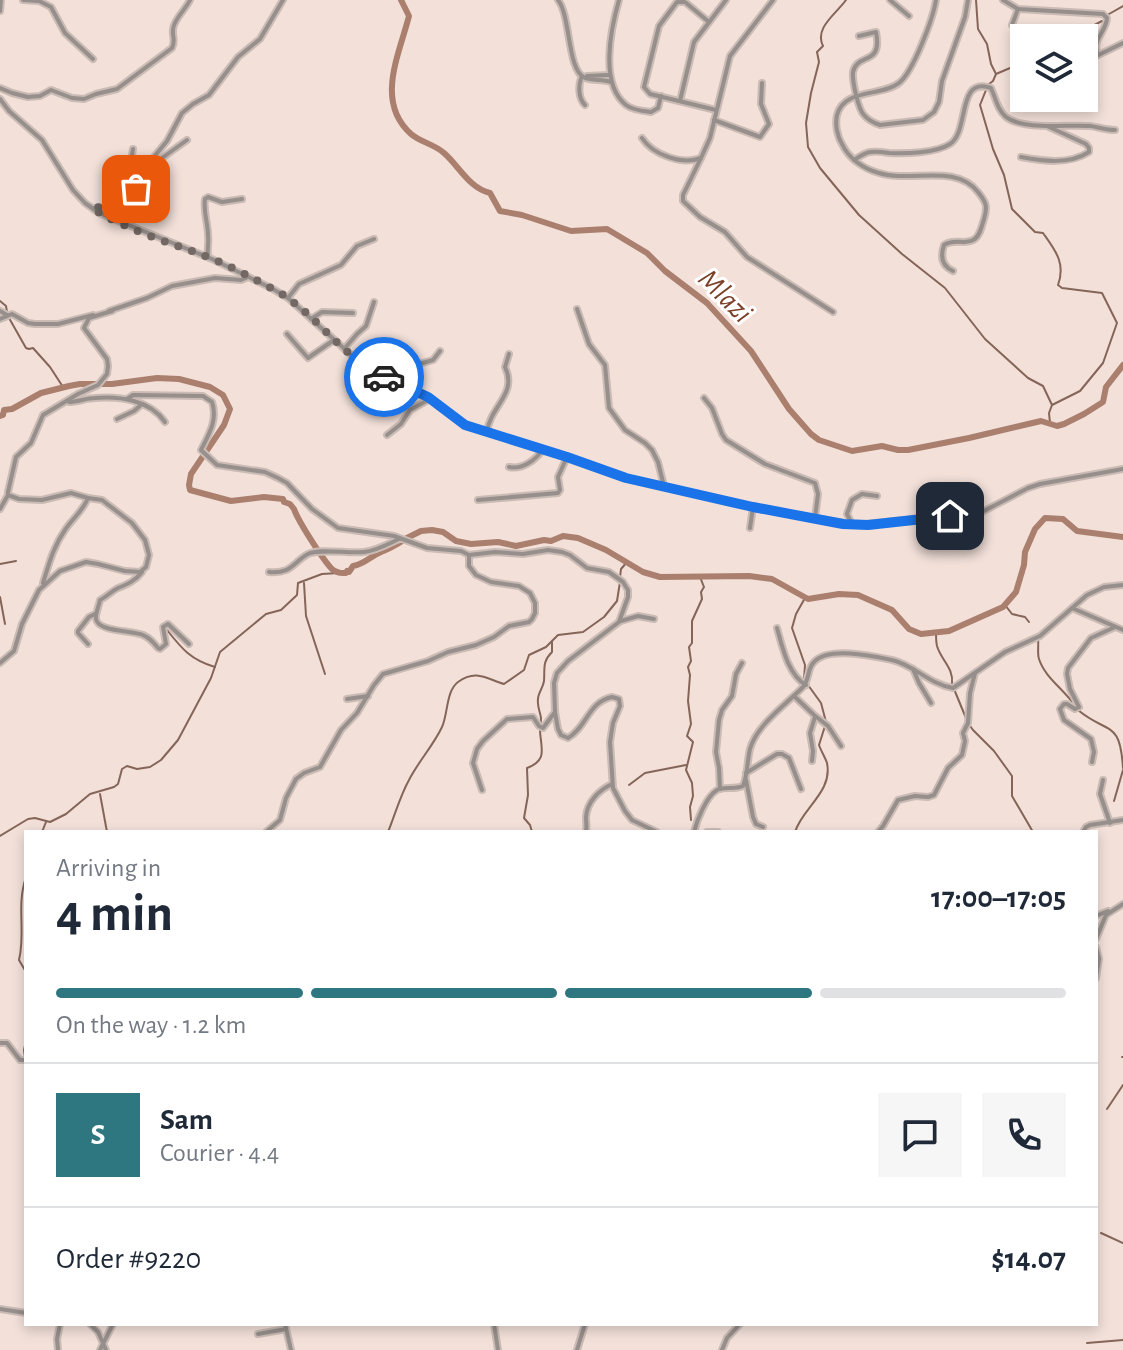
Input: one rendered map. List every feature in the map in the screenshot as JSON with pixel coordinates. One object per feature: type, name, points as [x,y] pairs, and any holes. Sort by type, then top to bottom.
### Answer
[{"type":"street","points":[[0,11],[1,0]]},
{"type":"street","points":[[23,0],[39,1],[51,7],[65,33],[93,59]]},
{"type":"street","points":[[0,88],[28,97],[40,96],[51,90],[84,99],[117,89],[172,48],[175,43],[174,25],[190,0]]},
{"type":"street","points":[[92,208],[116,205],[133,192],[182,113],[209,95],[231,65],[260,39],[283,0]]},
{"type":"street","points":[[558,0],[564,10],[578,72],[584,77],[611,82]]},
{"type":"street","points":[[619,0],[611,32],[611,82],[621,99],[631,108],[654,112],[661,96]]},
{"type":"street","points":[[680,101],[694,42],[726,0]]},
{"type":"street","points":[[773,0],[730,56],[710,138],[683,201],[700,217],[725,232],[747,257],[833,312]]},
{"type":"street","points":[[890,0],[909,16]]},
{"type":"street","points":[[936,0],[909,72],[894,86],[851,98],[840,107],[836,122],[841,143],[854,160],[877,173],[947,176],[961,178],[973,186],[987,204],[975,240],[951,241],[944,245],[942,260],[953,271]]},
{"type":"street","points":[[859,36],[876,32],[878,49],[853,71],[864,115],[875,124],[887,125],[929,117],[939,102],[942,81],[968,0]]},
{"type":"street","points":[[1003,0],[1018,9],[1103,14],[1107,23],[1098,37]]},
{"type":"street","points":[[709,22],[685,2],[677,2],[659,26],[644,87],[650,94],[716,110]]},
{"type":"street","points":[[1012,24],[1018,9]]},
{"type":"street","points":[[1098,55],[1123,43]]},
{"type":"street","points":[[584,77],[609,75]]},
{"type":"street","points":[[584,77],[579,90],[585,105]]},
{"type":"street","points":[[714,120],[760,137],[769,124],[761,104],[762,83]]},
{"type":"street","points":[[854,160],[868,152],[908,153],[952,143],[970,95],[977,86],[991,88],[997,106],[1009,119],[1027,124],[1115,130]]},
{"type":"street","points":[[0,99],[42,140],[67,181],[92,208],[208,257],[288,298],[367,368],[430,399],[457,421],[626,478],[753,507],[868,525],[976,514],[1033,487],[1123,469]]},
{"type":"street","points":[[1021,157],[1051,161],[1080,157],[1089,152],[1086,144],[1045,125]]},
{"type":"street","points":[[642,138],[652,148],[675,158],[687,161],[701,158]]},
{"type":"street","points":[[147,166],[187,140]]},
{"type":"street","points":[[133,149],[139,179]]},
{"type":"street","points":[[208,257],[205,199],[208,197],[222,202],[242,199]]},
{"type":"street","points":[[288,298],[299,284],[341,265],[357,246],[374,239]]},
{"type":"street","points":[[84,326],[89,318],[172,286],[215,278],[241,280],[248,277]]},
{"type":"street","points":[[344,349],[366,326],[374,302]]},
{"type":"street","points":[[577,309],[589,344],[605,365],[609,408],[625,430],[652,450],[664,486]]},
{"type":"street","points":[[0,311],[7,315]]},
{"type":"street","points":[[0,319],[12,314],[32,324],[51,324],[112,311]]},
{"type":"street","points":[[311,319],[322,312],[353,313]]},
{"type":"street","points":[[0,509],[8,495],[18,454],[31,443],[43,415],[99,384],[107,374],[108,362],[100,347],[84,326],[72,320]]},
{"type":"street","points":[[287,334],[308,358],[334,340]]},
{"type":"street","points":[[390,380],[409,367],[433,360],[440,351]]},
{"type":"street","points":[[487,432],[492,413],[509,386],[505,367],[509,354]]},
{"type":"street","points":[[127,399],[133,395],[203,396],[212,402],[215,410],[214,421],[201,448],[204,454],[217,465],[265,472],[278,478],[338,528],[401,538],[427,548],[461,551],[469,555],[548,550],[567,553],[587,568],[611,573],[625,584],[628,597],[619,622]]},
{"type":"street","points":[[67,402],[100,397],[127,399],[154,410],[165,422]]},
{"type":"street","points":[[704,398],[726,440],[765,464],[815,483],[818,494],[815,518]]},
{"type":"street","points":[[387,435],[401,424],[414,407],[430,399]]},
{"type":"street","points":[[117,419],[142,404]]},
{"type":"street","points":[[509,467],[523,465],[543,449]]},
{"type":"street","points":[[478,500],[558,493],[558,477],[567,457]]},
{"type":"street","points":[[8,495],[23,500],[42,500],[71,493],[108,503],[138,531],[149,553],[148,563],[140,576],[101,599],[96,619],[98,625],[111,630],[139,633],[151,639],[158,648],[163,648],[166,644],[163,627],[166,624],[189,644]]},
{"type":"street","points":[[852,524],[847,514],[852,500],[862,494],[877,496]]},
{"type":"street","points":[[0,663],[14,651],[22,624],[42,587],[51,555],[88,498]]},
{"type":"street","points":[[750,528],[753,507]]},
{"type":"street","points":[[269,572],[288,570],[308,554],[363,553],[401,538]]},
{"type":"street","points":[[268,830],[280,820],[289,790],[296,779],[320,767],[341,730],[355,717],[383,674],[476,645],[509,626],[532,619],[535,603],[530,593],[519,586],[491,582],[476,575],[469,566],[469,555]]},
{"type":"street","points":[[42,587],[60,571],[86,562],[129,572],[143,570]]},
{"type":"street","points":[[695,830],[704,806],[715,791],[741,788],[753,741],[768,720],[806,685],[814,661],[837,654],[892,660],[912,667],[932,681],[949,688],[956,687],[976,670],[1017,645],[1040,636],[1095,590],[1123,585]]},
{"type":"street","points":[[1072,608],[1123,630]]},
{"type":"street","points":[[88,644],[78,631],[89,617],[97,613]]},
{"type":"street","points":[[653,830],[632,820],[612,784],[610,742],[620,706],[619,699],[612,697],[600,701],[591,709],[577,732],[568,738],[563,737],[555,712],[554,683],[558,670],[619,622],[638,616],[654,619]]},
{"type":"street","points":[[1092,762],[1094,752],[1091,739],[1064,720],[1060,709],[1064,704],[1075,709],[1079,707],[1068,680],[1068,668],[1072,661],[1094,635],[1115,627]]},
{"type":"street","points":[[777,628],[788,663],[806,685]]},
{"type":"street","points":[[720,789],[716,752],[719,720],[732,696],[736,674],[742,663]]},
{"type":"street","points":[[912,667],[931,703]]},
{"type":"street","points":[[879,830],[898,800],[935,794],[952,762],[962,755],[963,733],[968,723],[970,693],[976,670]]},
{"type":"street","points":[[347,699],[368,696]]},
{"type":"street","points":[[794,696],[828,726],[841,746]]},
{"type":"street","points":[[482,790],[473,763],[483,741],[507,719],[533,717],[543,728],[555,712]]},
{"type":"street","points":[[812,761],[810,733],[814,715]]},
{"type":"street","points":[[746,775],[777,754],[782,754],[789,758],[801,789]]},
{"type":"street","points":[[746,775],[753,817],[756,824],[763,827]]},
{"type":"street","points":[[1103,780],[1100,794],[1110,823]]},
{"type":"street","points":[[586,830],[586,816],[593,799],[612,784]]},
{"type":"street","points":[[1084,830],[1090,825],[1123,820]]},
{"type":"street","points":[[1098,915],[1123,904]]},
{"type":"street","points":[[1098,934],[1111,910]]},
{"type":"street","points":[[0,1043],[7,1043],[20,1060],[24,1060]]},
{"type":"street","points":[[0,1309],[24,1313]]},
{"type":"street","points":[[58,1350],[60,1326]]},
{"type":"street","points":[[92,1326],[98,1332],[103,1349]]},
{"type":"street","points":[[103,1349],[112,1326]]},
{"type":"street","points":[[258,1334],[285,1326],[291,1350]]},
{"type":"street","points":[[495,1326],[498,1350]]},
{"type":"street","points":[[577,1350],[584,1326]]},
{"type":"street","points":[[722,1350],[727,1338],[738,1326]]},
{"type":"waterway","name":"Mlazi","points":[[401,0],[409,16],[396,62],[392,93],[400,121],[411,134],[444,153],[470,182],[490,193],[500,211],[571,231],[607,229],[647,253],[707,303],[751,351],[789,409],[819,440],[852,451],[882,446],[908,450],[1041,421],[1057,426],[1103,402],[1106,387],[1123,365]]},
{"type":"waterway","points":[[846,0],[821,33],[823,46],[817,52],[819,62],[806,123],[808,147],[820,168],[859,215],[945,288],[985,339],[1028,378],[1043,386],[1052,405],[1050,423]]},
{"type":"waterway","points":[[976,0],[978,29],[987,44],[996,74]]},
{"type":"waterway","points":[[1109,14],[1123,6]]},
{"type":"waterway","points":[[1096,24],[1102,21]]},
{"type":"waterway","points":[[989,84],[996,74],[1010,68]]},
{"type":"waterway","points":[[986,90],[980,105],[1012,209],[1035,232],[1043,233],[1055,251],[1061,270],[1058,285],[1102,293],[1117,323],[1103,363],[1080,391],[1052,405]]},
{"type":"waterway","points":[[0,301],[7,312]]},
{"type":"waterway","points":[[9,318],[26,348],[33,348],[63,387]]},
{"type":"waterway","points":[[0,416],[4,410],[12,409],[41,393],[80,384],[112,384],[157,378],[179,379],[210,387],[223,395],[230,409],[224,425],[191,474],[190,490],[231,501],[264,497],[283,499],[294,509],[324,559],[339,573],[349,572],[353,566],[404,540]]},
{"type":"waterway","points":[[405,539],[421,531],[432,530],[471,544],[498,542],[516,546],[563,536],[578,538],[643,572],[660,577],[749,576],[772,579],[808,599],[839,594],[858,595],[892,610],[909,629],[921,634],[949,631],[1003,607],[1016,592],[1025,552],[1035,529],[1045,518],[1063,519],[1077,531],[1123,537]]},
{"type":"waterway","points":[[0,564],[16,561]]},
{"type":"waterway","points":[[620,577],[621,569],[627,562]]},
{"type":"waterway","points":[[0,836],[28,819],[50,822],[66,814],[90,794],[118,784],[122,769],[127,766],[137,769],[150,767],[161,760],[178,740],[211,678],[220,652],[266,614],[281,610],[297,595],[298,583],[322,574],[339,573]]},
{"type":"waterway","points":[[691,820],[692,783],[686,770],[693,742],[687,736],[691,724],[688,667],[691,661],[692,621],[704,587],[700,577]]},
{"type":"waterway","points":[[389,830],[406,786],[442,727],[454,686],[470,676],[504,684],[524,670],[529,655],[546,647],[558,635],[583,632],[604,617],[617,601],[620,582]]},
{"type":"waterway","points":[[304,583],[306,616],[325,674]]},
{"type":"waterway","points":[[0,597],[5,624]]},
{"type":"waterway","points":[[804,680],[805,665],[792,628],[805,598]]},
{"type":"waterway","points":[[1005,605],[1012,614],[1025,617],[1029,622]]},
{"type":"waterway","points":[[167,630],[188,653],[215,667]]},
{"type":"waterway","points":[[936,632],[937,646],[951,673],[952,684]]},
{"type":"waterway","points":[[1038,639],[1038,657],[1042,666],[1076,707]]},
{"type":"waterway","points":[[531,830],[524,818],[528,795],[527,768],[534,765],[542,753],[538,699],[552,642]]},
{"type":"waterway","points":[[808,685],[821,703],[826,722]]},
{"type":"waterway","points":[[954,689],[968,723],[1012,776],[1012,796],[1032,830]]},
{"type":"waterway","points":[[1078,710],[1115,735],[1123,768]]},
{"type":"waterway","points":[[796,830],[826,783],[827,763],[819,745],[825,726]]},
{"type":"waterway","points":[[629,785],[645,773],[686,765]]},
{"type":"waterway","points":[[1114,801],[1123,770]]},
{"type":"waterway","points":[[100,794],[107,830]]},
{"type":"waterway","points":[[43,830],[46,822]]},
{"type":"waterway","points":[[24,884],[19,960],[24,969]]},
{"type":"waterway","points":[[1107,1109],[1123,1085]]},
{"type":"waterway","points":[[1101,1233],[1123,1243]]},
{"type":"waterway","points":[[1087,1343],[1123,1340]]},
{"type":"way so far","points":[[136,189],[111,207],[92,208],[212,259],[273,289],[288,298],[359,362],[384,377]]},
{"type":"route","points":[[384,377],[428,397],[465,425],[626,478],[843,524],[868,525],[950,516]]}]
